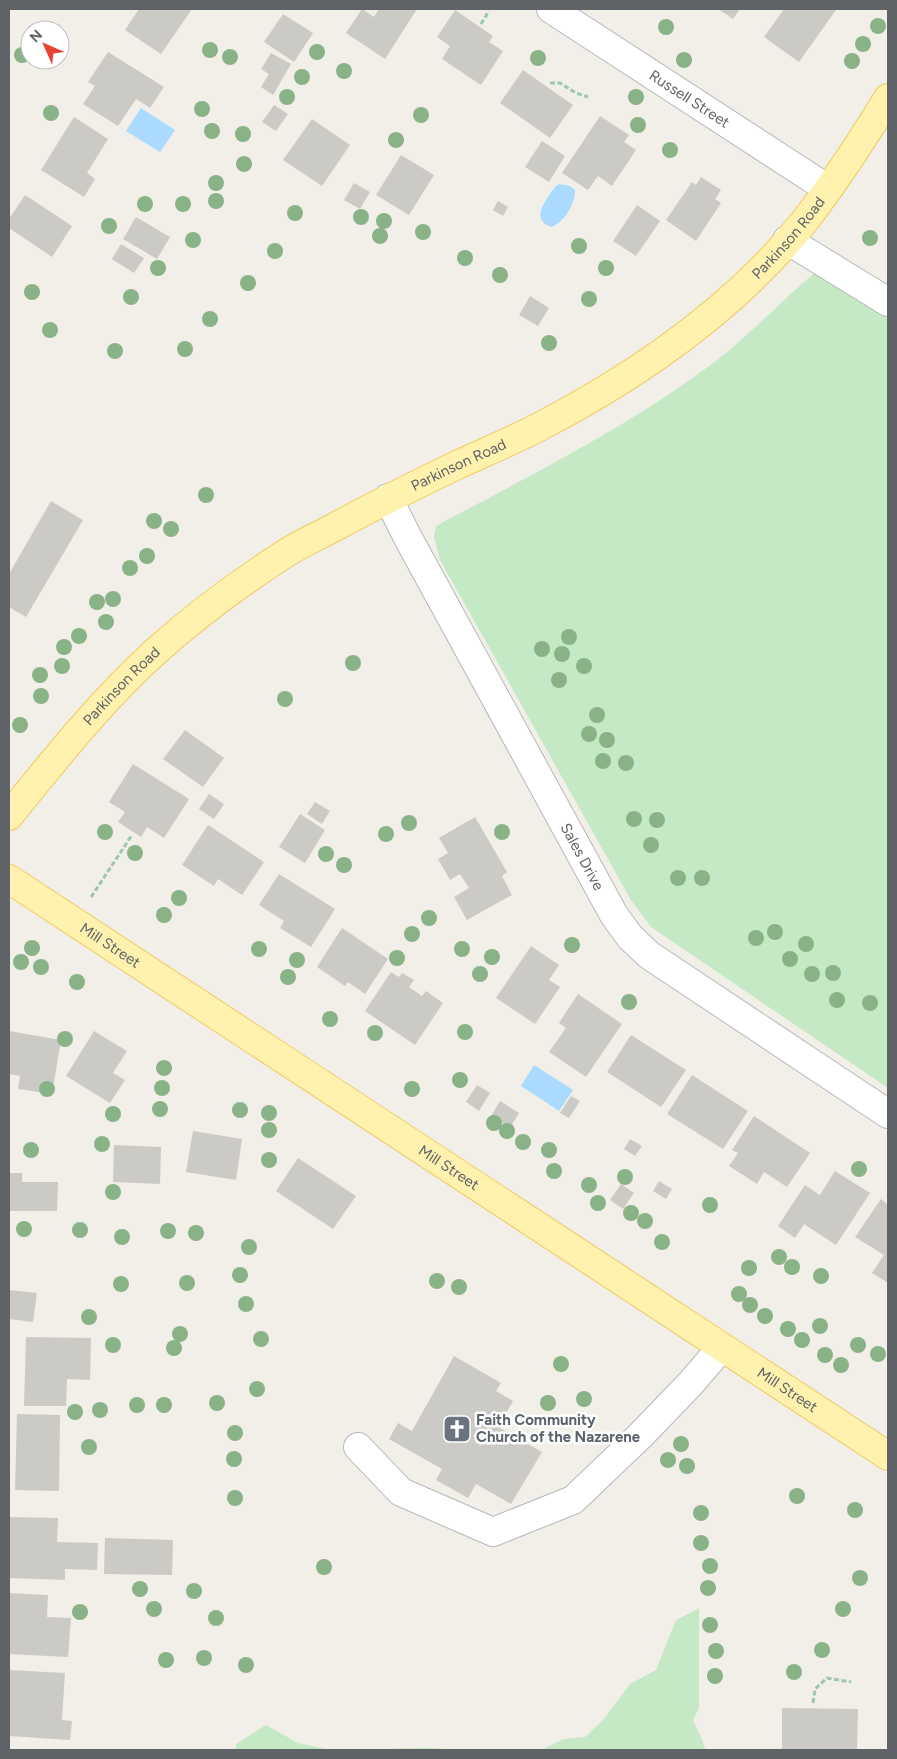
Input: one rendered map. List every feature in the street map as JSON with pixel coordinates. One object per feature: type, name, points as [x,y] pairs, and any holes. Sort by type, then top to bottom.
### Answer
[{"type":"main road","name":"Parkinson Road","points":[[9,816],[106,701],[163,645],[221,599],[283,555],[388,498],[539,427],[634,371],[713,313],[748,282],[806,218],[860,144],[888,98]]},
{"type":"main road","name":"Mill Street","points":[[9,879],[888,1456]]},
{"type":"street","name":"Russell Street","points":[[551,9],[828,189]]},
{"type":"street","points":[[787,240],[888,302]]},
{"type":"street","name":"Sales Drive","points":[[388,498],[408,538],[614,914],[630,937],[649,955],[888,1114]]},
{"type":"street","points":[[358,1447],[401,1492],[493,1532],[573,1500],[691,1384],[721,1348]]},
{"type":"path","points":[[481,24],[489,11]]},
{"type":"path","points":[[550,83],[560,83],[576,93],[588,97]]},
{"type":"path","points":[[74,922],[132,835]]},
{"type":"path","points":[[813,1703],[815,1689],[827,1678],[851,1682]]},
{"type":"green space","points":[[818,270],[888,316],[888,1088],[651,927],[631,900],[440,560],[434,537],[436,526],[544,469],[615,428],[683,385],[716,361],[755,328]]},
{"type":"green space","points":[[699,1608],[699,1708],[693,1720],[705,1750],[541,1750],[564,1739],[585,1737],[604,1719],[630,1684],[656,1670],[676,1620]]},
{"type":"green space","points":[[266,1725],[298,1743],[330,1750],[236,1750],[236,1744]]},
{"type":"green space","points":[[425,1748],[481,1750],[330,1750]]},
{"type":"water","points":[[141,108],[175,130],[160,152],[126,131]]},
{"type":"water","points":[[559,184],[570,186],[575,190],[575,195],[568,212],[560,222],[551,227],[541,219],[540,214],[544,203]]},
{"type":"water","points":[[534,1065],[573,1090],[559,1111],[521,1086]]},
{"type":"building","points":[[139,9],[192,9],[161,54],[125,30]]},
{"type":"building","points":[[362,9],[374,17],[379,9],[417,9],[385,59],[346,33]]},
{"type":"building","points":[[718,9],[740,9],[733,19]]},
{"type":"building","points":[[784,9],[836,10],[799,62],[764,37]]},
{"type":"building","points":[[455,10],[493,36],[489,42],[503,51],[481,85],[442,59],[450,46],[437,37]]},
{"type":"building","points":[[283,14],[313,33],[294,62],[264,42]]},
{"type":"building","points":[[108,52],[164,87],[150,108],[136,99],[118,126],[83,104],[95,86],[88,82]]},
{"type":"building","points":[[271,53],[291,64],[273,95],[261,87],[269,74],[261,69]]},
{"type":"building","points":[[523,70],[573,105],[550,138],[500,103]]},
{"type":"building","points":[[274,105],[288,114],[276,131],[262,122]]},
{"type":"building","points":[[600,116],[629,135],[624,142],[636,150],[612,186],[598,176],[588,190],[562,173]]},
{"type":"building","points":[[74,117],[108,139],[87,173],[95,179],[84,197],[41,170]]},
{"type":"building","points":[[312,119],[350,145],[322,186],[283,160]]},
{"type":"building","points":[[542,141],[565,156],[549,182],[525,167]]},
{"type":"building","points":[[401,155],[434,175],[409,215],[376,195]]},
{"type":"building","points":[[701,177],[721,190],[715,199],[721,203],[696,241],[666,220],[692,182],[696,185]]},
{"type":"building","points":[[354,183],[370,192],[360,209],[344,200]]},
{"type":"building","points":[[25,195],[72,226],[52,257],[9,228],[9,219]]},
{"type":"building","points":[[498,201],[508,207],[503,216],[493,210]]},
{"type":"building","points":[[637,205],[660,221],[636,256],[613,241]]},
{"type":"building","points":[[136,217],[170,237],[157,259],[123,239]]},
{"type":"building","points":[[121,244],[144,258],[134,273],[112,259]]},
{"type":"building","points":[[530,296],[549,308],[538,326],[519,315]]},
{"type":"building","points":[[51,501],[83,520],[26,617],[9,607],[9,574]]},
{"type":"building","points":[[185,730],[224,758],[203,787],[163,759]]},
{"type":"building","points":[[133,764],[189,799],[164,838],[147,827],[141,837],[118,822],[125,812],[109,802]]},
{"type":"building","points":[[209,794],[224,804],[214,819],[199,809]]},
{"type":"building","points":[[315,802],[330,811],[322,824],[307,814]]},
{"type":"building","points":[[300,814],[325,830],[305,863],[279,847]]},
{"type":"building","points":[[475,817],[507,872],[502,876],[512,895],[467,920],[454,897],[469,888],[460,874],[450,880],[438,859],[448,853],[439,838]]},
{"type":"building","points":[[208,825],[264,862],[242,895],[218,879],[214,886],[182,865]]},
{"type":"building","points":[[279,874],[335,909],[311,947],[280,928],[284,921],[259,905]]},
{"type":"building","points":[[342,928],[388,959],[365,994],[348,982],[345,986],[317,967]]},
{"type":"building","points":[[531,946],[559,965],[549,980],[560,987],[535,1024],[496,998]]},
{"type":"building","points":[[391,972],[399,977],[402,973],[414,980],[409,987],[422,996],[426,991],[443,1003],[415,1045],[365,1011]]},
{"type":"building","points":[[578,994],[622,1024],[586,1077],[549,1052],[566,1028],[559,1023]]},
{"type":"building","points":[[9,1031],[61,1040],[52,1094],[18,1089],[20,1076],[9,1074]]},
{"type":"building","points":[[94,1031],[127,1051],[113,1073],[125,1080],[110,1103],[66,1076]]},
{"type":"building","points":[[631,1035],[686,1070],[661,1107],[607,1072]]},
{"type":"building","points":[[692,1075],[748,1111],[723,1149],[667,1114]]},
{"type":"building","points":[[477,1085],[490,1093],[479,1111],[466,1102]]},
{"type":"building","points":[[571,1096],[580,1101],[569,1118],[560,1113]]},
{"type":"building","points":[[500,1101],[519,1113],[510,1128],[491,1116]]},
{"type":"building","points":[[754,1116],[810,1153],[787,1187],[764,1172],[757,1184],[729,1166],[738,1153],[732,1150]]},
{"type":"building","points":[[193,1131],[242,1139],[236,1180],[186,1172]]},
{"type":"building","points":[[630,1139],[642,1146],[635,1156],[624,1149]]},
{"type":"building","points":[[114,1145],[161,1147],[160,1184],[113,1182]]},
{"type":"building","points":[[298,1158],[356,1196],[333,1229],[276,1191]]},
{"type":"building","points":[[835,1171],[870,1193],[836,1245],[804,1224],[795,1238],[778,1226],[805,1185],[820,1195]]},
{"type":"building","points":[[9,1173],[22,1173],[22,1182],[58,1182],[57,1211],[9,1211]]},
{"type":"building","points":[[659,1181],[672,1189],[666,1199],[653,1191]]},
{"type":"building","points":[[621,1184],[634,1193],[623,1209],[610,1200]]},
{"type":"building","points":[[881,1199],[888,1205],[888,1283],[872,1273],[884,1255],[855,1237]]},
{"type":"building","points":[[9,1290],[37,1293],[33,1322],[9,1319]]},
{"type":"building","points":[[26,1337],[91,1338],[90,1380],[67,1379],[66,1406],[24,1406]]},
{"type":"building","name":"Faith Community Church of the Nazarene","points":[[454,1356],[501,1383],[496,1391],[513,1401],[498,1427],[542,1452],[511,1504],[476,1484],[468,1498],[436,1480],[442,1469],[389,1439],[398,1423],[412,1431]]},
{"type":"building","points":[[17,1414],[60,1415],[59,1491],[15,1490]]},
{"type":"building","points":[[9,1517],[58,1518],[57,1542],[98,1543],[97,1570],[65,1569],[65,1580],[9,1578]]},
{"type":"building","points":[[105,1538],[173,1540],[172,1575],[104,1574]]},
{"type":"building","points":[[9,1593],[48,1595],[47,1617],[71,1618],[68,1657],[9,1654]]},
{"type":"building","points":[[9,1670],[65,1673],[62,1720],[72,1721],[70,1740],[9,1736]]},
{"type":"building","points":[[782,1708],[858,1709],[857,1749],[782,1749]]},
{"type":"place","name":"Faith Community Church of the Nazarene","points":[[457,1429]]}]
